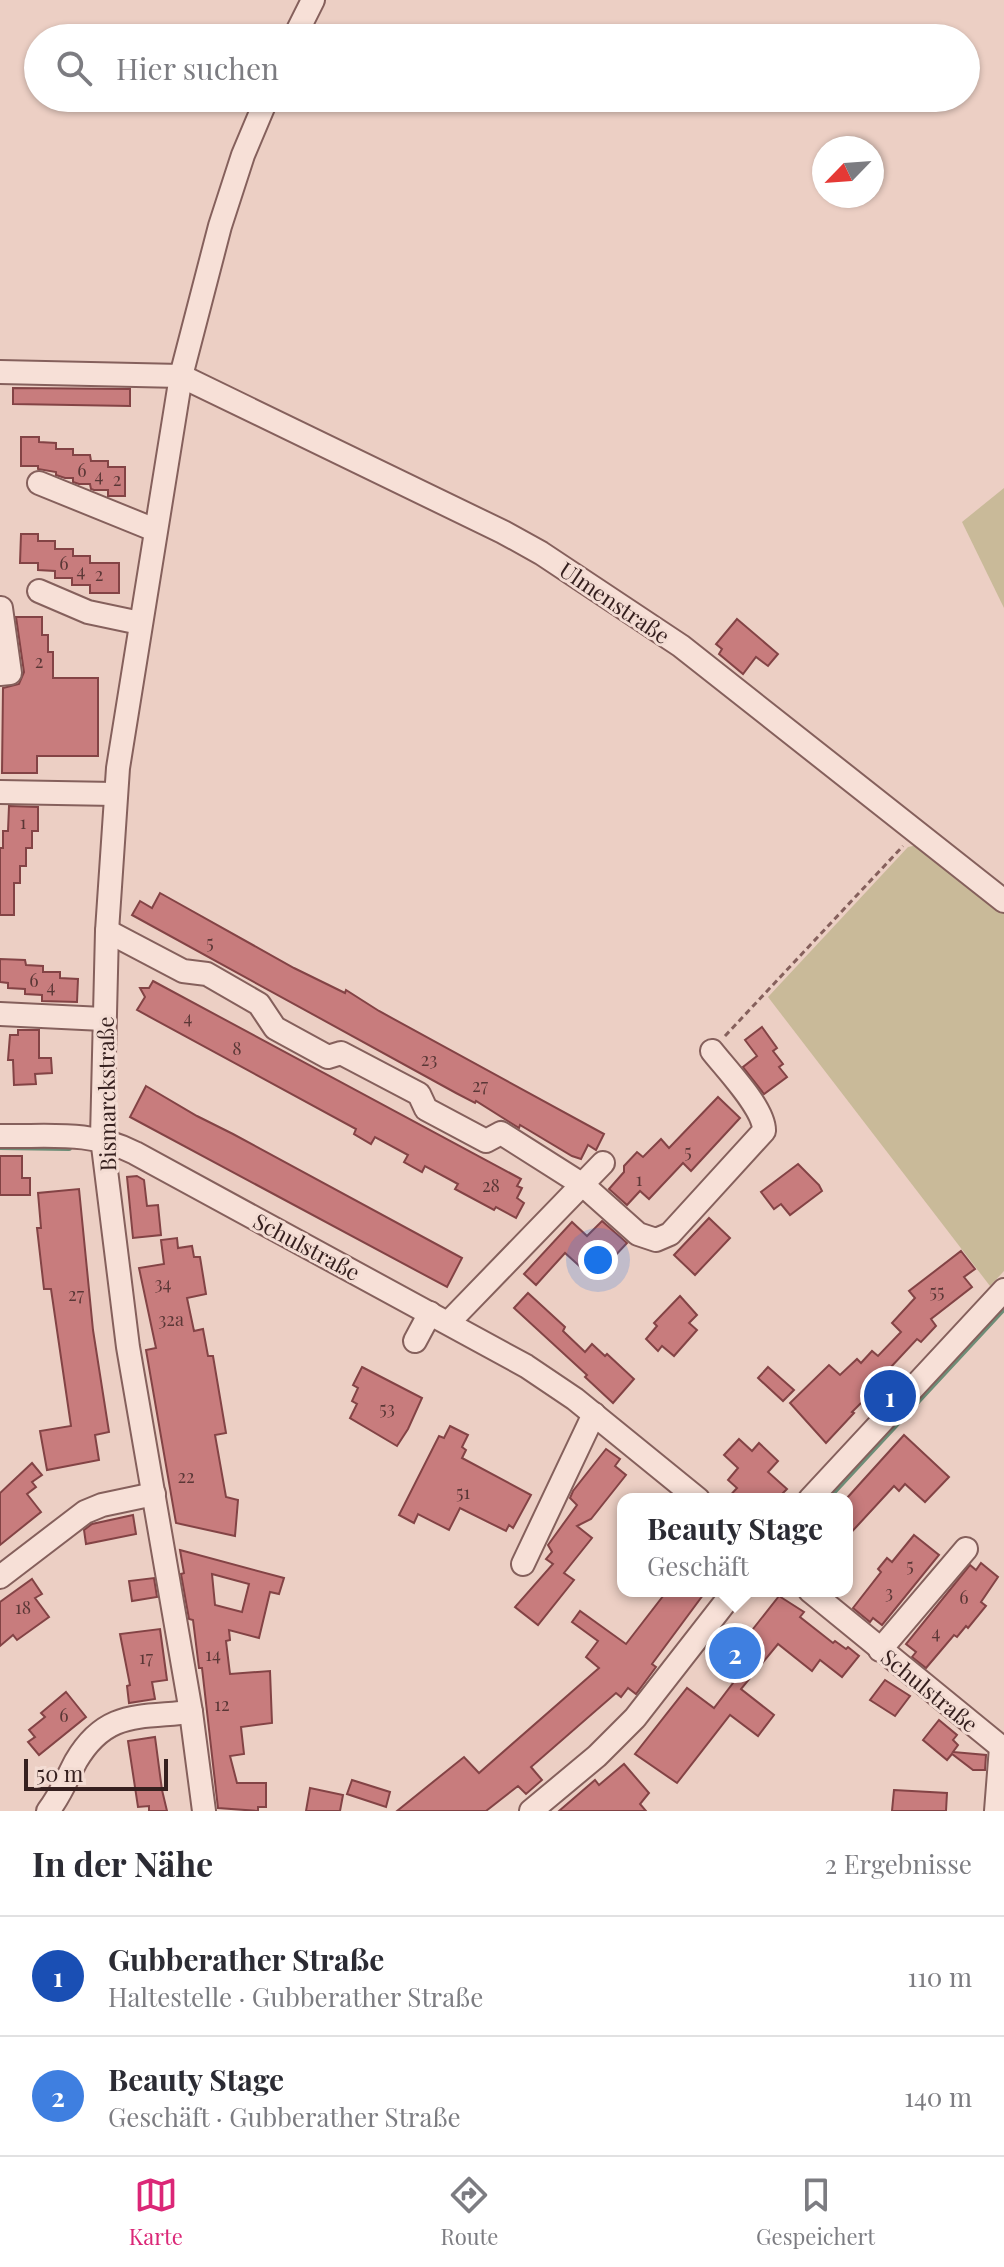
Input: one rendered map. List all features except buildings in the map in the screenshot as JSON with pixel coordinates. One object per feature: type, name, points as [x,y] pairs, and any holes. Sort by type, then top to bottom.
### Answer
[{"type":"street","points":[[301,24],[313,0]]},
{"type":"street","name":"Bismarckstraße","points":[[204,1811],[191,1712],[128,1347],[102,1138],[103,1019],[115,794],[181,376],[220,226],[243,155],[261,112]]},
{"type":"street","points":[[0,372],[181,376]]},
{"type":"street","name":"Ulmenstraße","points":[[181,376],[541,553],[681,646],[1004,901]]},
{"type":"street","points":[[39,483],[155,530]]},
{"type":"street","points":[[39,591],[94,614],[140,623]]},
{"type":"street","points":[[0,674],[10,673],[1,608]]},
{"type":"street","points":[[0,792],[115,794]]},
{"type":"street","points":[[107,931],[183,971],[207,974],[259,1004],[275,1028],[328,1057],[341,1053],[419,1094],[426,1109],[486,1141],[501,1133],[583,1185],[647,1239],[665,1237],[687,1217],[764,1131],[761,1116],[712,1051]]},
{"type":"street","points":[[0,1014],[103,1019]]},
{"type":"street","name":"Schulstraße","points":[[0,1136],[102,1138],[135,1153],[440,1318],[558,1386],[691,1493]]},
{"type":"street","points":[[415,1341],[603,1163]]},
{"type":"street","points":[[816,1493],[1004,1290]]},
{"type":"street","points":[[523,1564],[594,1414]]},
{"type":"street","points":[[0,1577],[85,1512],[102,1505],[154,1494]]},
{"type":"street","points":[[880,1650],[966,1549]]},
{"type":"street","points":[[531,1811],[597,1756],[635,1718],[729,1597]]},
{"type":"street","name":"Schulstraße","points":[[817,1597],[1002,1746],[996,1811]]},
{"type":"street","points":[[48,1811],[79,1757],[106,1726],[121,1720],[191,1712]]},
{"type":"path","points":[[712,1051],[916,832]]},
{"type":"shaded area","points":[[1004,488],[1004,608],[962,522]]},
{"type":"shaded area","points":[[922,844],[1004,909],[1004,1271],[990,1286],[768,997],[908,847]]},
{"type":"waterway","points":[[0,1147],[69,1148]]},
{"type":"waterway","points":[[833,1493],[1004,1308]]},
{"type":"place","name":"Gubberather Straße","points":[[890,1396]]},
{"type":"place","name":"Beauty Stage","points":[[735,1653]]}]
